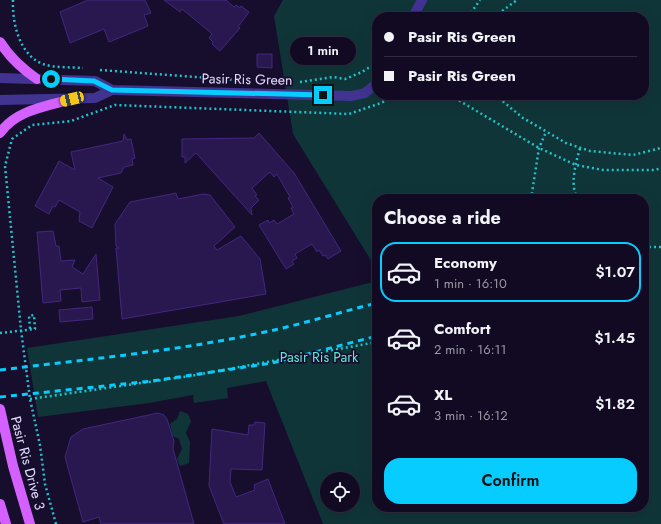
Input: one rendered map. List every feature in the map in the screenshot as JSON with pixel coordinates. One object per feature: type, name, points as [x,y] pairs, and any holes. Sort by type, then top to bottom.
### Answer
[{"type":"main road","points":[[0,42],[9,56],[19,66],[37,79]]},
{"type":"main road","points":[[0,133],[11,122],[24,114],[41,107],[72,99]]},
{"type":"main road","name":"Pasir Ris Drive 3","points":[[0,409],[13,466],[30,524]]},
{"type":"main road","points":[[0,504],[6,524]]},
{"type":"street","points":[[416,12],[422,0]]},
{"type":"street","name":"Pasir Ris Green","points":[[0,78],[94,81],[112,90],[352,96],[365,92],[372,87]]},
{"type":"street","name":"Pasir Ris Green","points":[[0,100],[95,98],[112,90]]},
{"type":"path","points":[[13,0],[14,25],[26,50],[43,64],[91,69]]},
{"type":"path","points":[[472,12],[480,0]]},
{"type":"path","points":[[501,12],[517,0]]},
{"type":"path","points":[[295,83],[333,77],[346,79],[367,69],[372,64]]},
{"type":"path","points":[[98,70],[243,81]]},
{"type":"path","points":[[56,524],[45,484],[40,445],[30,399],[5,166],[12,139],[32,125],[71,121],[115,105],[349,114],[386,100]]},
{"type":"path","points":[[460,100],[539,148],[576,165],[603,170],[655,170],[661,168]]},
{"type":"path","points":[[501,100],[523,118],[546,132],[566,143],[580,148],[590,151],[633,154],[661,148]]},
{"type":"path","points":[[532,194],[539,148],[546,132]]},
{"type":"path","points":[[575,194],[576,165],[580,148]]},
{"type":"path","points":[[649,246],[661,247]]},
{"type":"path","points":[[0,333],[35,329],[34,315],[29,316],[30,329]]},
{"type":"path","points":[[30,399],[190,376],[372,343]]},
{"type":"green space","name":"Pasir Ris Park","points":[[283,0],[661,0],[661,524],[323,524],[266,381],[227,388],[228,398],[194,403],[193,395],[149,403],[38,417],[27,348],[239,316],[372,282],[372,512],[649,512],[649,194],[372,194],[372,262],[293,134],[274,16]]},
{"type":"green space","points":[[180,411],[188,414],[191,421],[186,433],[190,442],[189,463],[180,466],[177,459],[182,449],[179,439],[173,436],[170,424],[177,419]]},
{"type":"building","points":[[88,0],[145,0],[151,13],[144,15],[148,26],[109,42],[104,29],[70,43],[60,12]]},
{"type":"building","points":[[164,0],[226,0],[234,7],[236,5],[240,8],[241,6],[249,12],[238,27],[240,28],[220,51],[212,44],[213,42],[209,38],[212,34],[210,32],[182,9],[180,12]]},
{"type":"building","points":[[257,54],[272,54],[272,68],[257,67]]},
{"type":"building","points":[[259,133],[294,173],[341,251],[328,259],[325,255],[323,256],[319,250],[317,252],[312,244],[295,254],[297,258],[292,261],[294,264],[286,269],[259,225],[268,220],[269,223],[274,220],[277,224],[294,214],[291,208],[293,207],[288,198],[290,197],[277,174],[274,177],[270,172],[252,188],[257,195],[255,196],[259,200],[251,208],[252,215],[196,153],[185,163],[185,157],[182,157],[182,139],[254,138]]},
{"type":"building","points":[[124,134],[127,140],[131,139],[135,158],[132,159],[133,165],[124,167],[121,173],[98,178],[113,187],[92,228],[79,221],[80,212],[59,200],[55,207],[53,206],[49,214],[35,206],[59,161],[75,170],[71,152],[123,141]]},
{"type":"building","points":[[176,193],[178,199],[203,194],[210,195],[235,227],[214,246],[217,250],[241,236],[260,259],[266,294],[122,319],[116,248],[119,248],[116,246],[115,224],[130,202]]},
{"type":"building","points":[[53,231],[56,246],[59,246],[61,261],[75,260],[72,267],[83,274],[96,254],[100,300],[82,302],[81,288],[60,290],[61,301],[43,303],[37,232]]},
{"type":"building","points":[[92,307],[93,319],[60,322],[59,310]]},
{"type":"building","points":[[158,413],[164,415],[167,419],[174,441],[173,449],[194,524],[101,524],[99,517],[83,522],[65,457],[71,437],[83,429]]},
{"type":"building","points":[[255,422],[265,423],[262,470],[231,469],[230,482],[236,497],[255,490],[254,485],[268,479],[285,524],[224,524],[209,486],[212,429],[248,435],[249,425],[254,425]]},
{"type":"railway","points":[[0,370],[133,354],[232,339],[372,304]]},
{"type":"railway","points":[[0,397],[152,381],[272,363],[372,337]]},
{"type":"route","points":[[51,79],[94,81],[112,90],[323,95]]}]
